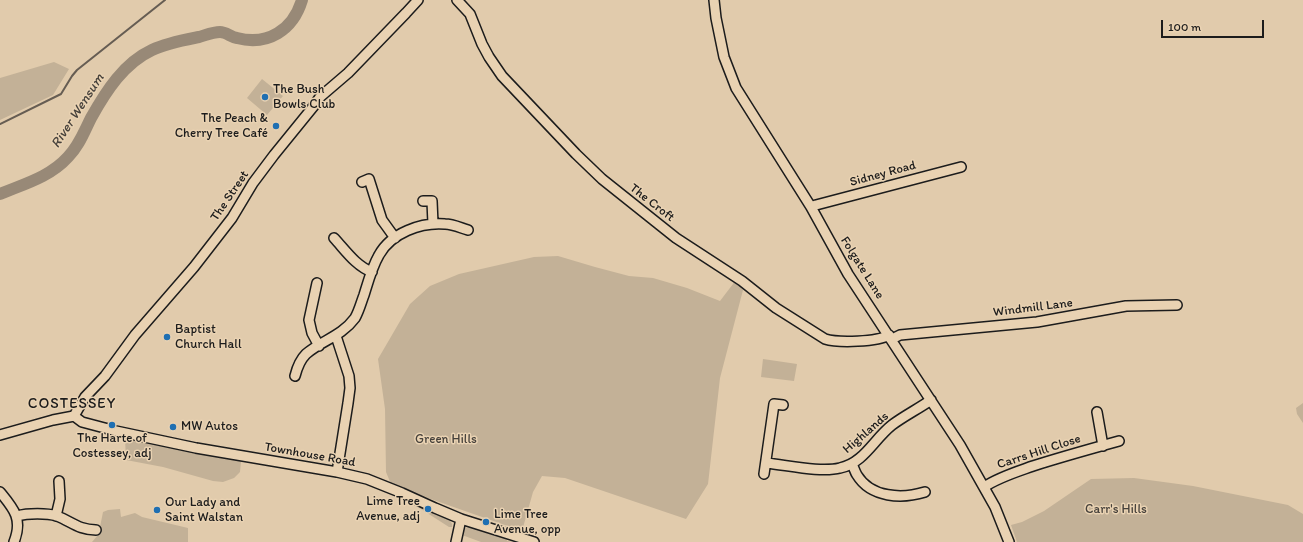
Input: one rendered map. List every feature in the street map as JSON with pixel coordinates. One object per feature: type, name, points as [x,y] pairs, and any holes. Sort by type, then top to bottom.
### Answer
[{"type":"street","name":"The Street","points":[[74,416],[85,396],[105,376],[136,335],[232,218],[274,155],[320,97],[348,73],[418,0]]},
{"type":"street","name":"The Croft","points":[[457,0],[470,14],[489,57],[502,76],[522,98],[602,179],[676,238],[742,282],[776,308],[825,339],[845,342],[870,340],[887,336],[891,337]]},
{"type":"street","name":"Folgate Lane","points":[[714,0],[724,57],[736,88],[811,207],[848,274],[891,337],[960,445],[998,513],[1009,542]]},
{"type":"street","name":"Sidney Road","points":[[811,207],[961,167]]},
{"type":"street","points":[[369,179],[382,220],[395,238]]},
{"type":"street","points":[[432,201],[433,224]]},
{"type":"street","points":[[295,376],[298,366],[306,355],[336,336],[355,318],[379,254],[395,238],[420,225],[446,224],[468,230]]},
{"type":"street","points":[[348,239],[337,242],[359,265],[372,272]]},
{"type":"street","points":[[313,288],[309,320],[312,333],[319,346]]},
{"type":"street","name":"Windmill Lane","points":[[891,337],[1037,322],[1126,306],[1177,305]]},
{"type":"street","points":[[336,336],[347,370],[350,388],[348,409],[337,472]]},
{"type":"street","name":"Highlands","points":[[766,463],[830,470],[852,464],[864,455],[891,426],[931,400]]},
{"type":"street","points":[[764,474],[774,404]]},
{"type":"street","points":[[0,435],[53,420],[74,416]]},
{"type":"street","name":"Townhouse Road","points":[[74,416],[82,422],[116,431],[196,448],[354,476],[373,482],[461,519],[534,542]]},
{"type":"street","points":[[1101,416],[1103,446]]},
{"type":"street","name":"Carrs Hill Close","points":[[984,487],[1002,477],[1016,472],[1068,455],[1119,441]]},
{"type":"street","points":[[852,464],[860,478],[872,489],[886,494],[901,496],[916,495],[925,492]]},
{"type":"street","points":[[56,516],[63,486]]},
{"type":"street","points":[[0,492],[10,503],[17,516],[17,528],[14,542]]},
{"type":"street","points":[[916,495],[917,504]]},
{"type":"street","points":[[17,516],[25,514],[56,516],[91,533]]},
{"type":"street","points":[[456,542],[461,519]]},
{"type":"green space","points":[[54,62],[69,69],[53,95],[0,120],[0,78]]},
{"type":"green space","name":"The Bush Bowls Club","points":[[262,79],[283,96],[267,115],[247,98]]},
{"type":"green space","name":"Green Hills","points":[[558,256],[629,276],[653,278],[687,288],[720,301],[736,280],[743,290],[720,378],[708,484],[686,519],[565,478],[542,476],[533,492],[522,531],[391,484],[386,472],[385,409],[378,359],[410,304],[430,286],[459,274],[534,257]]},
{"type":"green space","points":[[763,359],[797,364],[794,381],[761,377]]},
{"type":"green space","points":[[1303,403],[1303,423],[1297,414],[1296,408]]},
{"type":"green space","points":[[125,438],[241,461],[240,472],[234,478],[223,482],[213,481],[163,467],[126,460]]},
{"type":"green space","name":"Carr's Hills","points":[[1134,478],[1193,486],[1288,505],[1303,514],[1303,542],[1017,542],[1011,525],[1022,522],[1044,511],[1091,479]]},
{"type":"green space","points":[[408,498],[426,509],[449,519],[452,527],[449,527],[410,502]]},
{"type":"green space","points":[[120,509],[121,517],[135,513],[142,517],[188,528],[188,542],[92,542],[98,535],[98,527],[100,527],[103,512]]},
{"type":"green space","points":[[473,526],[505,536],[507,541],[513,542],[481,542],[462,535],[462,529]]},
{"type":"waterway","points":[[0,124],[61,94],[77,70],[165,0]]},
{"type":"waterway","name":"River Wensum","points":[[0,194],[45,175],[61,164],[72,153],[78,144],[91,118],[110,88],[124,70],[142,56],[164,45],[215,32],[222,32],[248,40],[259,40],[269,37],[286,27],[298,11],[302,0]]},
{"type":"place","name":"The Bush Bowls Club","points":[[265,97]]},
{"type":"place","name":"The Peach & Cherry Tree Café","points":[[276,126]]},
{"type":"place","name":"Baptist Church Hall","points":[[167,337]]},
{"type":"place","name":"The Harte of Costessey, adj","points":[[112,425]]},
{"type":"place","name":"MW Autos","points":[[173,427]]},
{"type":"place","name":"Lime Tree Avenue, adj","points":[[428,509]]},
{"type":"place","name":"Our Lady and Saint Walstan","points":[[157,510]]},
{"type":"place","name":"Lime Tree Avenue, opp","points":[[486,522]]},
{"type":"district","name":"COSTESSEY","points":[[72,404]]}]
